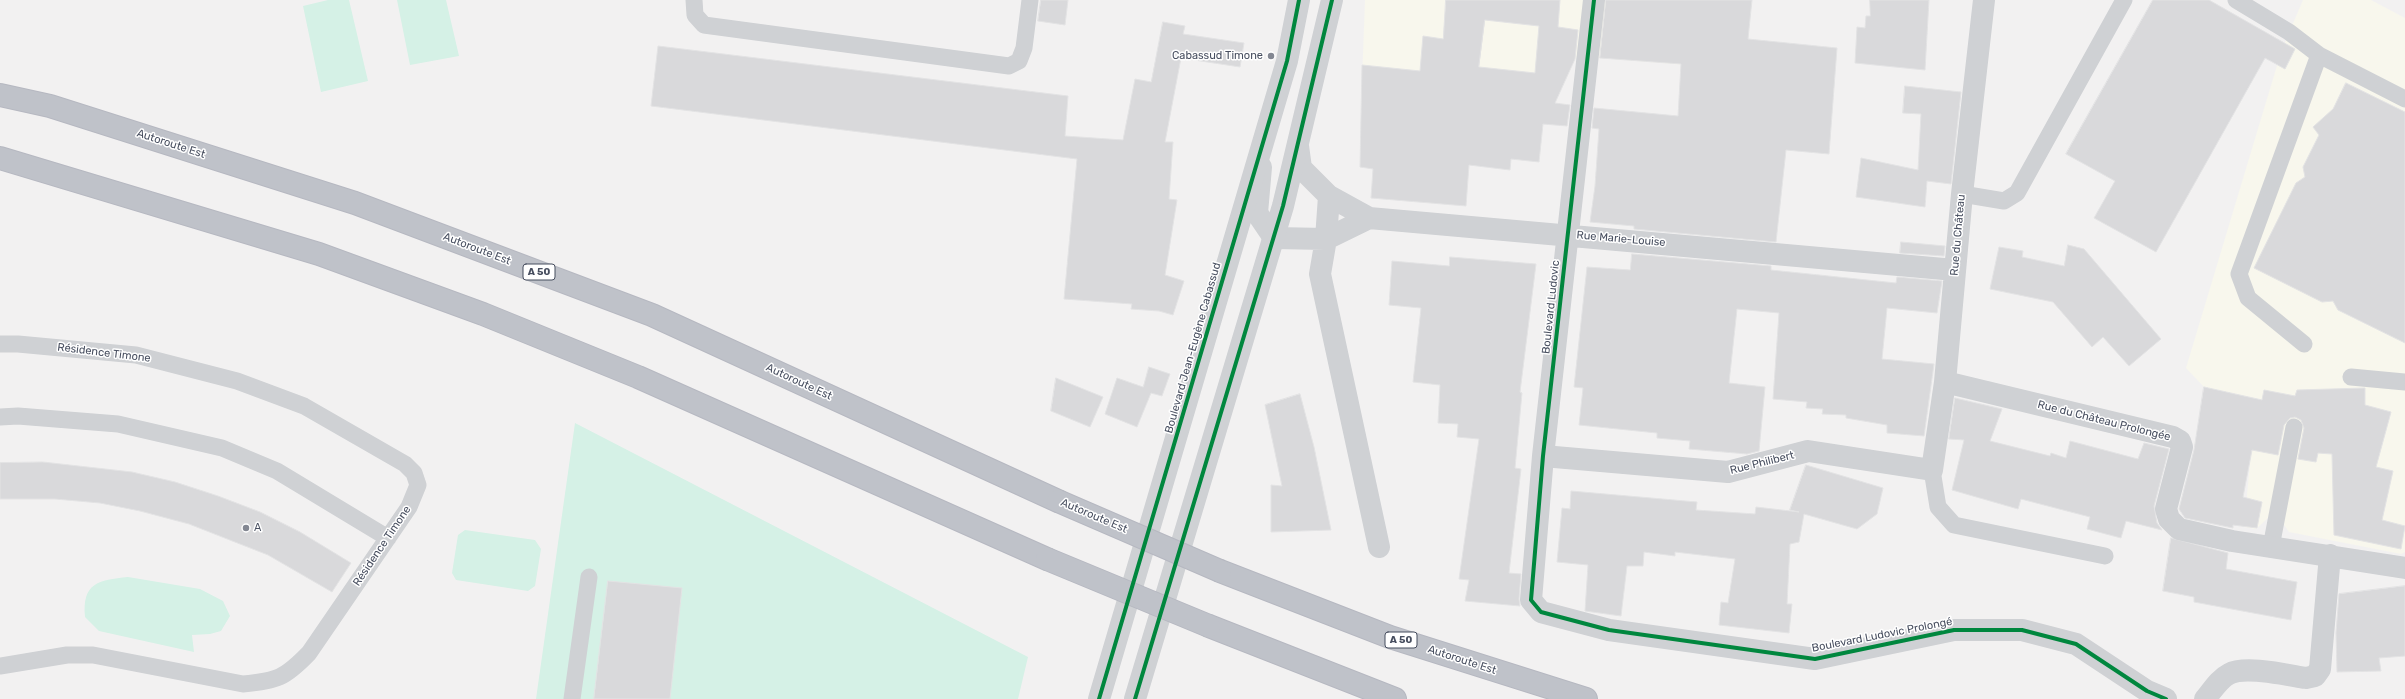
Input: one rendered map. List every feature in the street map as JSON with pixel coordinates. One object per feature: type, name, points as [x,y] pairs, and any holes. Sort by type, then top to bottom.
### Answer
[{"type":"highway","name":"Autoroute Est","points":[[0,95],[50,106],[356,203],[652,315],[1058,501],[1220,571],[1390,637],[1586,699]]},
{"type":"highway","points":[[0,158],[319,254],[483,314],[638,377],[1047,559],[1209,626],[1396,699]]},
{"type":"street","name":"Boulevard Jean-Eugène Cabassud","points":[[1099,699],[1286,61],[1299,0]]},
{"type":"street","points":[[1135,699],[1274,238],[1298,146],[1332,0]]},
{"type":"street","name":"Boulevard Ludovic","points":[[1541,612],[1531,600],[1543,456],[1594,0]]},
{"type":"street","name":"Rue du Château","points":[[1932,470],[1945,382],[1962,194],[1984,0]]},
{"type":"street","points":[[1264,137],[1257,213],[1274,238]]},
{"type":"street","name":"Rue Marie-Louise","points":[[1298,146],[1301,168],[1329,196],[1369,218],[1568,234],[1955,270]]},
{"type":"street","points":[[1329,196],[1326,238],[1320,274],[1379,547]]},
{"type":"street","points":[[1274,238],[1326,238],[1369,218]]},
{"type":"street","name":"Rue du Château Prolongée","points":[[1945,382],[2173,437],[2180,441],[2182,447],[2166,509],[2169,519],[2179,529],[2193,533],[2271,547],[2330,555],[2405,568]]},
{"type":"street","name":"Rue Philibert","points":[[1543,456],[1728,472],[1808,451],[1932,470]]},
{"type":"street","points":[[2205,699],[2229,673],[2242,670],[2306,678],[2315,676],[2320,669],[2330,555]]},
{"type":"street","name":"Boulevard Ludovic Prolongé","points":[[1541,612],[1610,630],[1815,659],[1954,630],[2022,630],[2076,644],[2147,691],[2166,699]]},
{"type":"lane","points":[[694,0],[695,15],[704,24],[1009,66],[1019,61],[1024,48],[1030,0]]},
{"type":"lane","points":[[1962,194],[2004,201],[2017,193],[2124,0]]},
{"type":"lane","points":[[2236,0],[2289,32],[2319,56],[2405,99]]},
{"type":"lane","points":[[2304,344],[2248,298],[2239,274],[2319,56]]},
{"type":"lane","name":"Résidence Timone","points":[[0,344],[18,344],[136,355],[238,381],[304,406],[405,464],[414,473],[418,486],[409,507],[309,654],[290,673],[267,682],[243,684],[94,655],[67,654],[0,666]]},
{"type":"lane","points":[[2351,377],[2405,382]]},
{"type":"lane","points":[[0,417],[18,416],[118,424],[222,448],[277,470],[388,538]]},
{"type":"lane","points":[[2271,547],[2294,427]]},
{"type":"lane","points":[[1932,470],[1938,507],[1954,525],[2105,556]]},
{"type":"lane","points":[[572,699],[589,577]]},
{"type":"shaded area","points":[[1365,0],[1752,0],[1745,70],[1577,56],[1563,85],[1474,118],[1361,108]]},
{"type":"shaded area","points":[[2303,0],[2371,0],[2405,18],[2405,552],[2401,554],[2289,532],[2282,522],[2268,518],[2256,529],[2244,527],[2252,442],[2262,400],[2204,387],[2186,368],[2282,49]]},
{"type":"green space","points":[[328,0],[349,0],[368,81],[321,92],[303,6]]},
{"type":"green space","points":[[397,0],[446,0],[459,56],[410,65]]},
{"type":"green space","points":[[575,423],[1028,657],[1018,699],[536,699]]},
{"type":"green space","points":[[465,530],[535,540],[541,549],[535,586],[528,591],[456,580],[452,573],[458,535]]},
{"type":"green space","points":[[128,577],[200,589],[223,601],[230,616],[221,631],[210,634],[192,635],[194,652],[99,631],[85,617],[86,597],[89,590],[100,582]]},
{"type":"building","points":[[1041,0],[1068,0],[1065,25],[1038,21]]},
{"type":"building","points":[[1446,0],[1560,0],[1558,27],[1578,30],[1575,59],[1555,103],[1570,105],[1567,126],[1543,124],[1539,162],[1511,159],[1510,170],[1469,165],[1466,206],[1371,198],[1373,169],[1360,167],[1362,65],[1420,71],[1423,36],[1443,39]],"holes":[[[1485,20],[1539,26],[1535,73],[1479,67]]]},
{"type":"building","points":[[1606,0],[1752,0],[1748,39],[1837,48],[1829,154],[1786,150],[1776,242],[1634,229],[1634,226],[1590,222],[1595,186],[1599,129],[1592,128],[1594,108],[1678,116],[1681,64],[1600,58]]},
{"type":"building","points":[[1870,0],[1929,0],[1925,70],[1855,63],[1857,27],[1865,28],[1866,16],[1870,16]]},
{"type":"building","points":[[2153,0],[2209,0],[2295,49],[2285,69],[2265,58],[2156,252],[2094,218],[2115,181],[2066,154]]},
{"type":"building","points":[[1163,22],[1185,26],[1183,34],[1244,43],[1240,67],[1181,58],[1165,142],[1173,142],[1169,199],[1177,200],[1165,275],[1184,281],[1173,315],[1159,311],[1131,309],[1132,304],[1064,299],[1077,159],[651,106],[658,46],[1068,96],[1065,136],[1123,140],[1135,79],[1151,82]]},
{"type":"building","points":[[2346,83],[2405,112],[2405,343],[2338,310],[2333,301],[2322,302],[2254,268],[2296,183],[2305,177],[2303,167],[2319,135],[2313,127],[2333,109]]},
{"type":"building","points":[[1905,86],[1961,92],[1951,184],[1927,181],[1925,207],[1856,197],[1861,158],[1918,170],[1921,114],[1903,113]]},
{"type":"building","points":[[1901,242],[1945,246],[1944,256],[1900,253]]},
{"type":"building","points":[[2068,245],[2084,249],[2161,339],[2129,366],[2103,337],[2092,347],[2053,302],[1990,289],[1999,247],[2023,251],[2022,257],[2064,266]]},
{"type":"building","points":[[1632,254],[1771,266],[1771,270],[1896,283],[1897,277],[1942,281],[1937,313],[1887,308],[1882,359],[1934,364],[1924,436],[1887,433],[1887,425],[1846,418],[1846,415],[1822,414],[1823,409],[1806,408],[1807,402],[1773,399],[1779,313],[1737,309],[1729,383],[1765,387],[1759,451],[1747,454],[1689,449],[1690,441],[1657,438],[1657,433],[1579,425],[1583,388],[1574,387],[1587,267],[1630,270]]},
{"type":"building","points":[[1450,257],[1536,264],[1520,392],[1522,393],[1515,468],[1521,469],[1509,573],[1521,574],[1519,599],[1520,606],[1465,601],[1469,580],[1459,579],[1479,439],[1457,437],[1458,424],[1438,423],[1440,385],[1413,382],[1421,308],[1389,305],[1392,261],[1449,266]]},
{"type":"building","points":[[1149,367],[1170,374],[1162,396],[1151,393],[1137,427],[1105,414],[1117,378],[1143,387]]},
{"type":"building","points":[[1056,378],[1103,397],[1090,427],[1051,411]]},
{"type":"building","points":[[2204,387],[2262,400],[2264,390],[2295,396],[2297,390],[2365,388],[2365,405],[2391,412],[2376,467],[2393,471],[2382,520],[2405,526],[2401,549],[2334,535],[2332,454],[2318,453],[2316,462],[2298,459],[2304,428],[2301,420],[2295,417],[2290,418],[2284,425],[2278,455],[2252,450],[2243,497],[2262,502],[2257,528],[2233,525],[2233,528],[2185,518],[2179,509],[2194,450]]},
{"type":"building","points":[[1300,394],[1314,447],[1331,530],[1271,532],[1271,485],[1282,486],[1265,405]]},
{"type":"building","points":[[1955,398],[2002,409],[1990,441],[2050,456],[2051,453],[2066,458],[2070,441],[2138,459],[2144,443],[2169,449],[2154,506],[2157,523],[2162,530],[2126,521],[2121,538],[2087,529],[2090,517],[2021,499],[2018,509],[1952,490],[1964,440],[1949,439]]},
{"type":"building","name":"A","points":[[43,462],[132,472],[175,482],[218,496],[260,512],[300,532],[351,563],[332,592],[268,555],[189,524],[140,511],[100,503],[55,499],[0,499],[0,463]]},
{"type":"building","points":[[1806,465],[1883,488],[1877,514],[1857,529],[1804,514],[1799,542],[1790,544],[1787,604],[1792,604],[1789,633],[1719,625],[1721,602],[1728,603],[1735,559],[1675,552],[1675,556],[1644,552],[1643,566],[1627,566],[1621,616],[1585,611],[1588,565],[1557,562],[1562,508],[1570,509],[1571,491],[1697,502],[1696,510],[1755,514],[1756,507],[1799,512],[1790,510]]},
{"type":"building","points":[[2171,538],[2228,553],[2226,569],[2297,582],[2291,620],[2194,602],[2194,597],[2163,591]]},
{"type":"building","points":[[608,581],[682,588],[670,699],[594,699]]},
{"type":"building","points":[[2405,586],[2405,656],[2379,658],[2381,671],[2337,672],[2336,633],[2339,594]]},
{"type":"cycle path","points":[[1099,699],[1287,61],[1299,0]]},
{"type":"cycle path","points":[[1135,699],[1283,206],[1332,0]]},
{"type":"cycle path","points":[[1594,0],[1543,456],[1531,600],[1541,612],[1609,630],[1815,659],[1954,630],[2022,630],[2076,644],[2147,691],[2166,699]]},
{"type":"place","name":"Cabassud Timone","points":[[1271,56]]},
{"type":"place","name":"A","points":[[246,528]]}]
